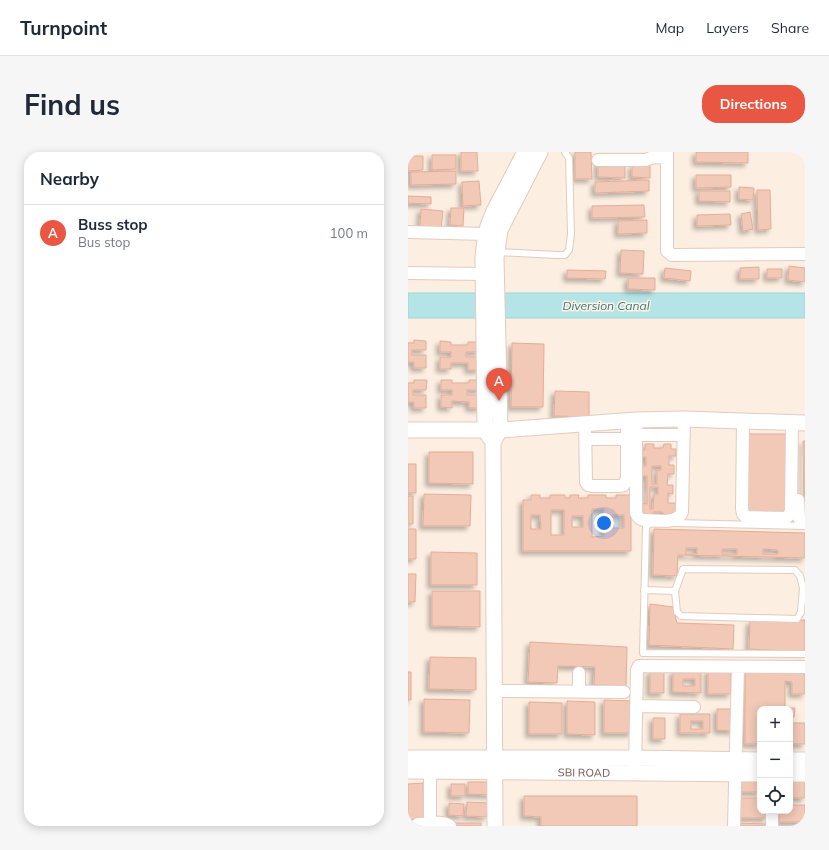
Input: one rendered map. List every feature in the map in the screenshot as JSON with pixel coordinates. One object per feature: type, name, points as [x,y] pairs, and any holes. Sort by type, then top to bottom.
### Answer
[{"type":"street","points":[[495,826],[492,434],[488,279],[490,252],[486,234],[494,211],[525,152]]},
{"type":"street","points":[[490,252],[540,152]]},
{"type":"street","points":[[598,160],[646,160],[653,157],[667,155],[667,251],[672,256],[805,254]]},
{"type":"street","points":[[408,232],[486,234]]},
{"type":"street","points":[[408,273],[488,279]]},
{"type":"street","points":[[408,430],[492,434],[632,429],[684,420],[799,423]]},
{"type":"street","points":[[632,429],[636,514],[641,520],[674,521],[682,512],[684,420]]},
{"type":"street","points":[[743,421],[742,514],[746,517],[786,518],[791,512],[799,423]]},
{"type":"street","points":[[799,423],[798,515],[801,521],[805,522]]},
{"type":"street","points":[[585,431],[586,482],[592,486],[618,486],[624,485],[627,478],[632,429]]},
{"type":"street","points":[[632,429],[684,435]]},
{"type":"street","points":[[635,765],[637,670],[641,666],[805,667]]},
{"type":"street","points":[[734,826],[738,667]]},
{"type":"street","points":[[579,673],[579,691]]},
{"type":"street","points":[[494,691],[624,692]]},
{"type":"street","points":[[636,706],[694,707]]},
{"type":"street","name":"SBI ROAD","points":[[408,758],[494,765],[735,766],[757,761]]},
{"type":"street","points":[[793,760],[805,760]]},
{"type":"street","name":"SBI ROAD","points":[[408,771],[430,771],[494,765]]},
{"type":"street","name":"SBI ROAD","points":[[735,766],[757,773]]},
{"type":"street","points":[[430,771],[430,824]]},
{"type":"street","points":[[793,774],[805,774]]},
{"type":"street","points":[[772,814],[772,826]]},
{"type":"street","points":[[416,826],[418,824],[446,823],[450,826]]},
{"type":"lane","points":[[490,252],[557,256],[565,255],[569,250],[569,158],[565,152]]},
{"type":"lane","points":[[805,526],[652,523],[646,526],[643,654],[805,654]]},
{"type":"lane","points":[[683,569],[795,570],[800,576],[804,588],[801,612],[797,619],[681,616],[677,612],[676,591],[683,569]]},
{"type":"lane","points":[[644,590],[676,591]]},
{"type":"lane","points":[[738,667],[738,660],[741,654]]},
{"type":"water","name":"Diversion Canal","points":[[408,293],[805,293],[805,318],[408,318]]},
{"type":"building","points":[[461,152],[477,152],[478,171],[461,171]]},
{"type":"building","points":[[575,152],[591,152],[592,179],[575,179]]},
{"type":"building","points":[[696,152],[748,152],[748,163],[696,162]]},
{"type":"building","points":[[432,155],[456,155],[456,169],[432,170]]},
{"type":"building","points":[[408,156],[423,156],[423,170],[408,171]]},
{"type":"building","points":[[598,162],[625,163],[625,178],[598,177]]},
{"type":"building","points":[[632,165],[650,165],[650,178],[632,177]]},
{"type":"building","points":[[456,171],[456,184],[411,185],[411,172]]},
{"type":"building","points":[[696,175],[731,175],[731,187],[696,188]]},
{"type":"building","points":[[649,180],[649,191],[595,193],[595,182]]},
{"type":"building","points":[[479,181],[481,205],[463,206],[462,182]]},
{"type":"building","points":[[739,187],[754,188],[753,200],[739,199]]},
{"type":"building","points":[[757,190],[770,190],[771,229],[758,230]]},
{"type":"building","points":[[699,191],[730,191],[730,202],[699,201]]},
{"type":"building","points":[[408,196],[431,197],[431,204],[408,203]]},
{"type":"building","points":[[644,205],[645,217],[592,218],[592,206]]},
{"type":"building","points":[[451,208],[464,208],[463,226],[450,225]]},
{"type":"building","points":[[421,209],[443,211],[441,229],[420,227]]},
{"type":"building","points":[[750,212],[753,229],[743,231],[741,214]]},
{"type":"building","points":[[730,214],[731,225],[697,226],[697,215]]},
{"type":"building","points":[[647,220],[647,233],[618,234],[618,221]]},
{"type":"building","points":[[621,250],[644,251],[643,274],[620,273]]},
{"type":"building","points":[[789,266],[805,268],[805,282],[788,280]]},
{"type":"building","points":[[759,267],[759,279],[740,279],[740,268]]},
{"type":"building","points":[[665,268],[691,271],[690,281],[664,278]]},
{"type":"building","points":[[767,269],[782,269],[782,278],[767,278]]},
{"type":"building","points":[[567,270],[606,271],[605,279],[567,278]]},
{"type":"building","points":[[628,278],[655,278],[655,290],[628,289]]},
{"type":"building","points":[[414,340],[426,341],[426,350],[412,350],[412,355],[426,355],[426,368],[414,368],[414,362],[408,362],[408,343],[414,343]]},
{"type":"building","points":[[440,341],[451,342],[451,345],[468,345],[468,342],[480,342],[480,352],[466,352],[466,357],[480,357],[480,370],[468,370],[468,363],[451,363],[451,369],[440,369],[440,357],[451,357],[451,352],[440,352]]},
{"type":"building","points":[[512,343],[544,344],[543,407],[511,407]]},
{"type":"building","points":[[414,380],[427,380],[426,390],[413,390],[413,395],[426,395],[426,408],[414,408],[414,402],[408,402],[408,383],[414,383]]},
{"type":"building","points":[[441,380],[452,380],[452,383],[469,383],[469,380],[481,380],[481,390],[467,390],[467,395],[481,395],[481,408],[469,408],[469,402],[452,401],[452,408],[441,407],[441,395],[452,395],[452,390],[441,390]]},
{"type":"building","points":[[555,391],[589,392],[589,417],[554,416]]},
{"type":"building","points":[[748,434],[788,434],[787,513],[747,513]]},
{"type":"building","points":[[803,441],[805,441],[805,518],[804,518]]},
{"type":"building","points":[[645,444],[654,444],[654,448],[663,448],[664,444],[671,444],[671,449],[676,449],[676,456],[669,456],[669,465],[674,465],[674,474],[668,474],[667,485],[673,485],[673,494],[668,493],[668,503],[676,503],[675,517],[663,516],[663,512],[653,512],[653,516],[640,516],[641,503],[647,504],[647,476],[641,476],[641,466],[646,466],[646,457],[641,457],[642,450],[645,450]],"holes":[[[652,466],[661,466],[661,470],[657,470],[657,484],[652,484]],[[650,487],[658,487],[658,494],[654,494],[653,509],[650,509]]]},
{"type":"building","points":[[429,452],[473,452],[473,484],[429,483]]},
{"type":"building","points":[[408,464],[416,464],[416,493],[408,493]]},
{"type":"building","points":[[424,494],[471,495],[470,526],[423,526]]},
{"type":"building","points":[[531,495],[540,495],[540,498],[550,498],[550,495],[565,495],[565,498],[570,498],[570,495],[579,495],[578,498],[588,498],[588,495],[606,495],[606,498],[616,498],[616,495],[631,495],[631,551],[523,551],[523,500],[531,500]],"holes":[[[592,509],[604,509],[604,536],[592,537]],[[551,510],[564,510],[564,535],[551,535]],[[531,515],[540,515],[541,529],[531,529]],[[613,515],[624,515],[624,528],[613,528]],[[572,516],[583,516],[583,527],[572,527]]]},
{"type":"building","points":[[408,496],[413,496],[413,524],[408,524]]},
{"type":"building","points":[[408,529],[416,529],[416,559],[408,559]]},
{"type":"building","points":[[654,529],[805,533],[805,558],[678,555],[677,576],[653,575]],"holes":[[[686,548],[697,548],[697,554],[686,554]],[[722,549],[737,549],[737,554],[722,554]],[[763,549],[778,550],[778,554],[763,554]]]},
{"type":"building","points":[[431,552],[477,553],[477,585],[431,585]]},
{"type":"building","points":[[408,574],[416,574],[415,602],[408,602]]},
{"type":"building","points":[[432,591],[480,591],[480,627],[432,626]]},
{"type":"building","points":[[650,604],[673,607],[677,623],[734,625],[733,649],[649,645]]},
{"type":"building","points":[[805,620],[805,652],[749,649],[750,621]]},
{"type":"building","points":[[530,642],[627,647],[626,686],[594,685],[595,667],[558,666],[557,683],[528,682]]},
{"type":"building","points":[[430,657],[476,658],[476,690],[429,689]]},
{"type":"building","points":[[708,670],[731,670],[731,694],[708,694]]},
{"type":"building","points":[[650,671],[664,671],[664,693],[650,693]]},
{"type":"building","points":[[673,671],[701,671],[701,693],[673,692]],"holes":[[[683,679],[695,679],[695,686],[683,686]]]},
{"type":"building","points":[[408,672],[411,672],[411,700],[408,700]]},
{"type":"building","points":[[745,672],[805,672],[805,694],[792,694],[792,682],[785,681],[785,706],[757,706],[757,744],[745,744]]},
{"type":"building","points":[[424,699],[470,700],[469,733],[424,732]]},
{"type":"building","points":[[604,700],[632,701],[632,733],[604,733]]},
{"type":"building","points":[[567,701],[595,702],[595,735],[567,734]]},
{"type":"building","points":[[529,702],[562,703],[562,734],[529,734]]},
{"type":"building","points":[[793,708],[795,708],[794,717]]},
{"type":"building","points":[[717,709],[735,709],[735,731],[717,730]]},
{"type":"building","points":[[680,714],[710,714],[710,733],[680,733]],"holes":[[[691,721],[703,721],[703,729],[691,729]]]},
{"type":"building","points":[[653,718],[665,718],[665,739],[653,739]]},
{"type":"building","points":[[793,723],[805,723],[805,744],[793,744]]},
{"type":"building","points":[[793,776],[805,777],[805,798],[793,798]]},
{"type":"building","points":[[739,778],[757,778],[757,792],[738,792]]},
{"type":"building","points":[[468,782],[492,782],[492,795],[468,794]]},
{"type":"building","points":[[423,783],[424,820],[408,820],[408,784]]},
{"type":"building","points":[[451,784],[465,784],[465,796],[451,796]]},
{"type":"building","points":[[524,796],[637,796],[637,826],[541,826],[541,817],[524,816]]},
{"type":"building","points":[[739,798],[757,798],[757,814],[767,814],[767,818],[738,818]]},
{"type":"building","points":[[467,802],[488,803],[487,817],[466,816]]},
{"type":"building","points":[[449,803],[464,804],[463,816],[449,815]]},
{"type":"building","points":[[793,805],[805,805],[805,822],[779,822],[779,814],[793,814]]},
{"type":"building","points":[[456,823],[481,823],[481,826],[456,826]]},
{"type":"building","points":[[736,823],[769,824],[769,826],[736,826]]},
{"type":"place","name":"Buss stop","points":[[499,401]]}]
